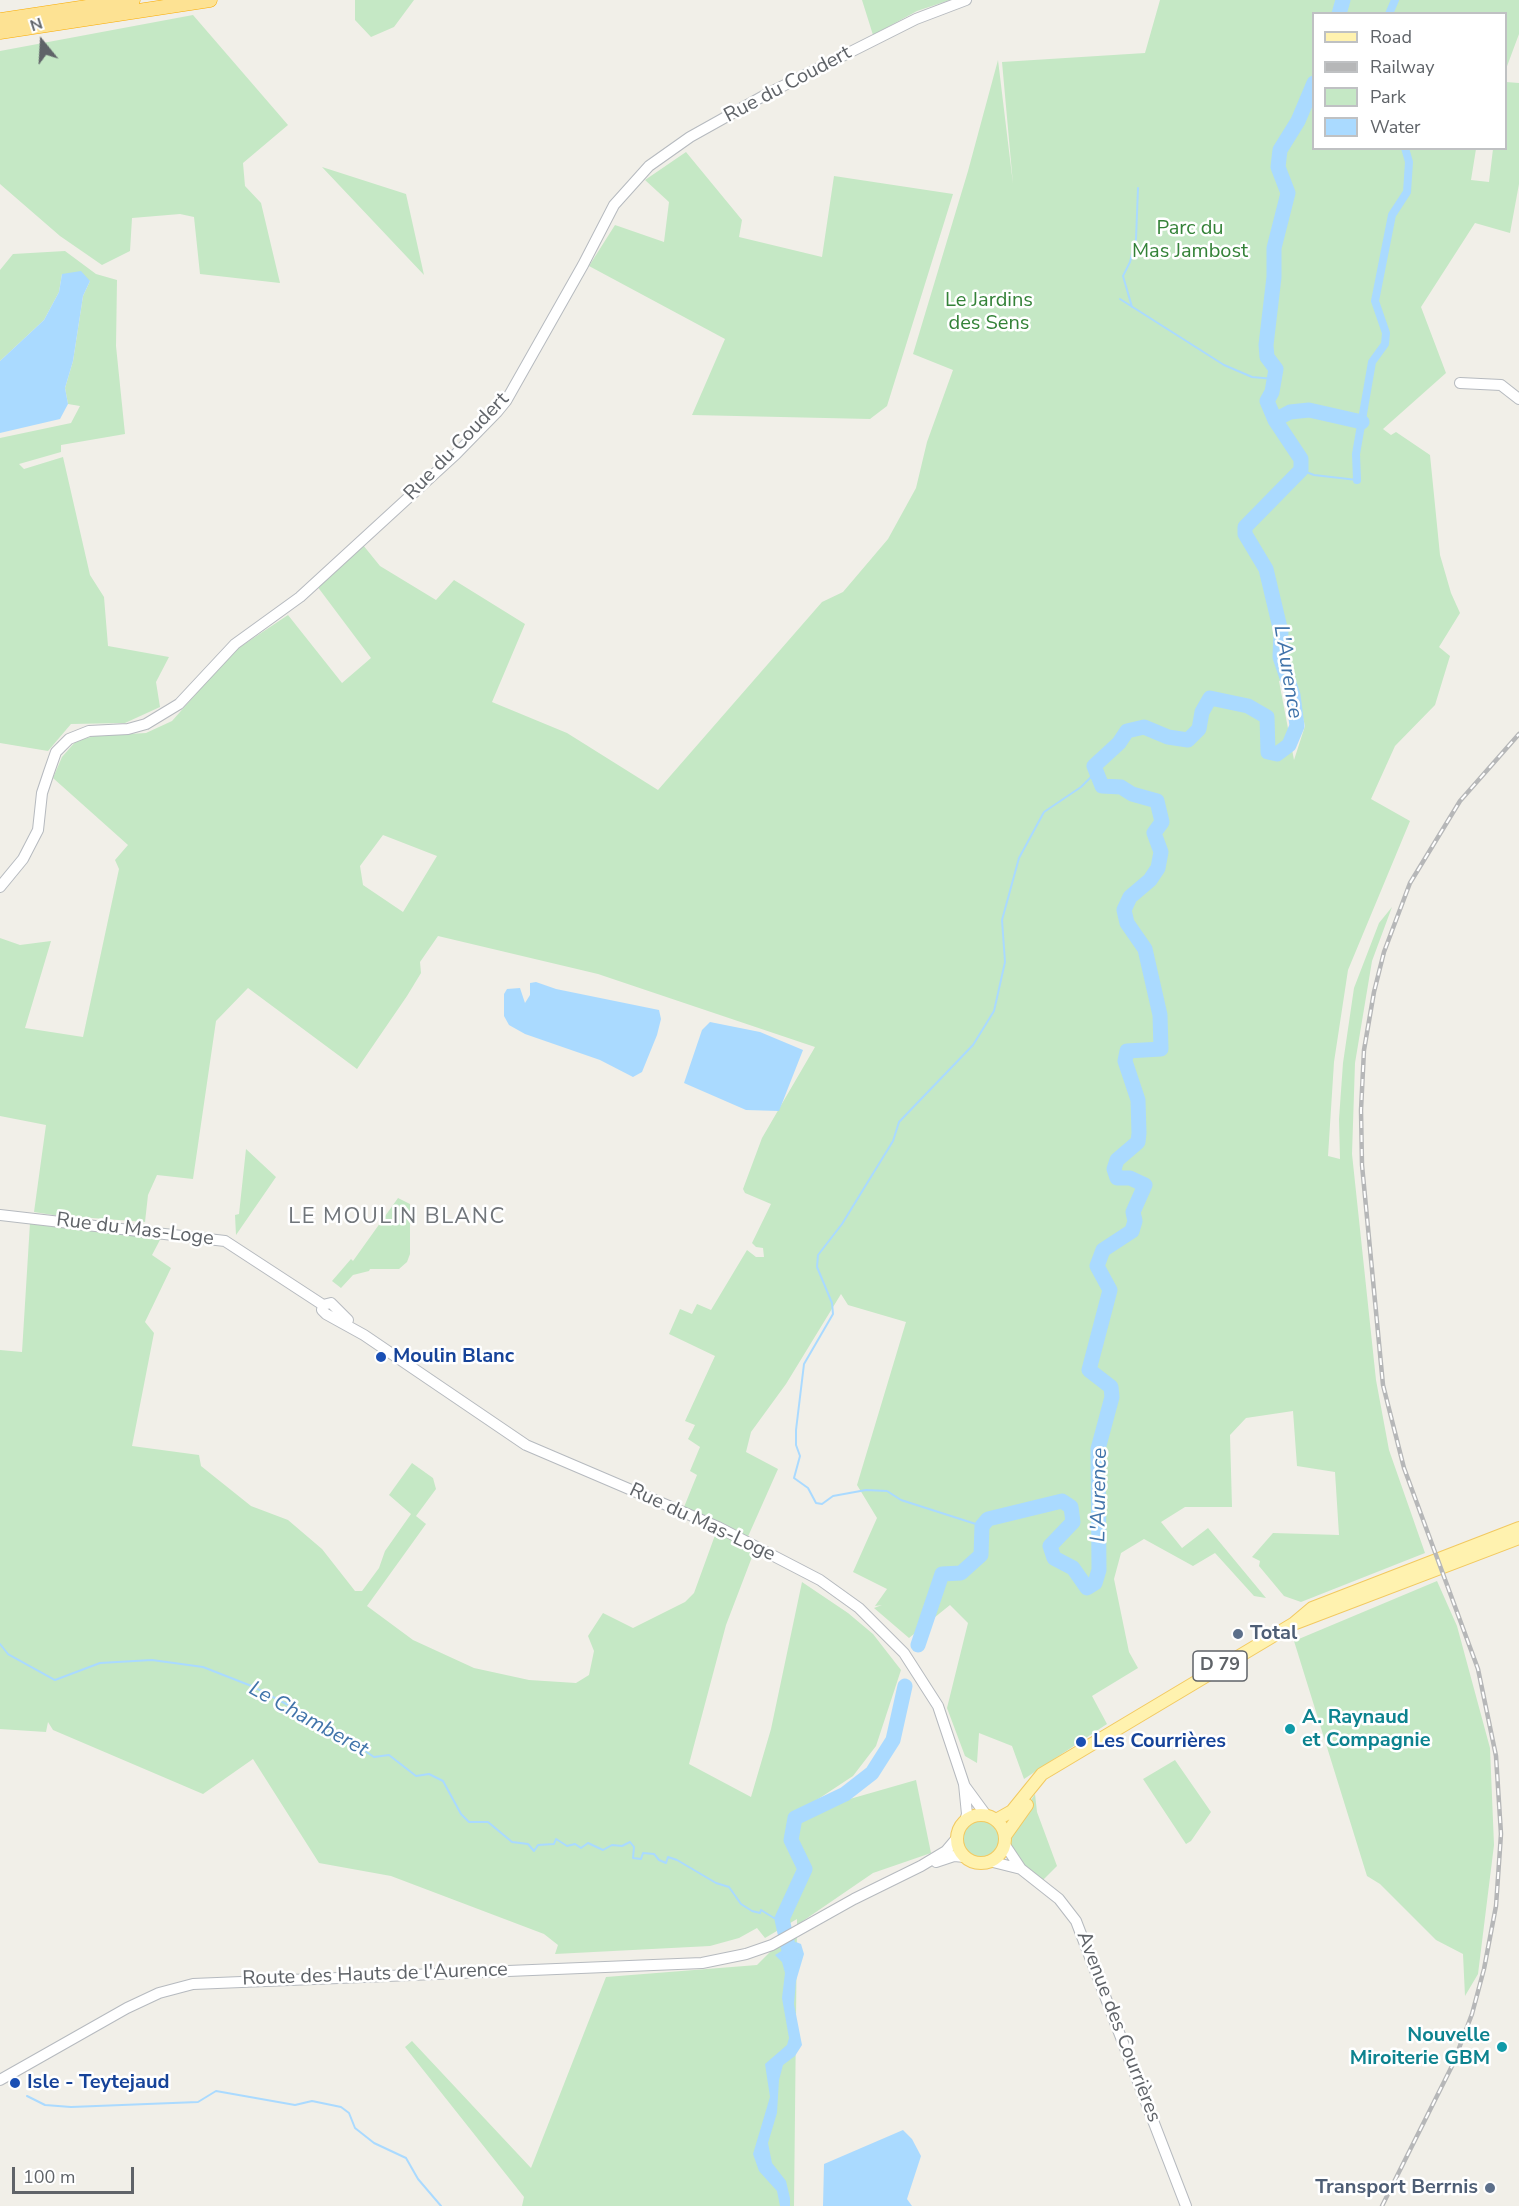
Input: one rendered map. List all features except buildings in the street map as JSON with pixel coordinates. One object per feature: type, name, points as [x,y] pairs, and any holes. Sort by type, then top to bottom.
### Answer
[{"type":"highway","points":[[0,20],[133,0]]},
{"type":"highway","points":[[0,32],[210,0]]},
{"type":"main road","name":"Rue du Coudert","points":[[0,887],[23,859],[38,830],[42,793],[49,772],[56,752],[69,739],[88,731],[128,729],[146,724],[179,704],[235,644],[300,597],[456,454],[497,412],[506,401],[583,265],[614,205],[649,166],[690,137],[767,94],[916,19],[966,0]]},
{"type":"main road","points":[[1460,383],[1500,385],[1519,399]]},
{"type":"main road","name":"Rue du Mas-Loge","points":[[0,1215],[225,1241],[329,1309],[526,1445],[718,1527],[820,1580],[842,1595],[887,1635],[920,1674],[945,1723],[964,1784],[967,1814],[965,1821]]},
{"type":"main road","name":"D 79","points":[[991,1817],[1012,1811],[1042,1774],[1293,1624],[1315,1618],[1519,1528]]},
{"type":"main road","name":"D 79","points":[[1437,1565],[1519,1538]]},
{"type":"main road","name":"D 79","points":[[1005,1841],[1028,1802],[1065,1761]]},
{"type":"main road","name":"Rue du Mas-Loge","points":[[964,1784],[991,1817]]},
{"type":"main road","points":[[975,1816],[991,1817],[1005,1841],[996,1858],[989,1861],[977,1862],[965,1857],[954,1856],[921,1866],[946,1851],[957,1838],[965,1821],[975,1816]]},
{"type":"main road","points":[[957,1838],[965,1857]]},
{"type":"main road","name":"Avenue des Courrières","points":[[1005,1841],[1021,1869],[1059,1899],[1076,1921],[1186,2206]]},
{"type":"main road","name":"Avenue des Courrières","points":[[989,1861],[1021,1869]]},
{"type":"main road","name":"Route des Hauts de l'Aurence","points":[[0,2080],[127,2008],[159,1993],[193,1984],[702,1963],[746,1954],[772,1945],[854,1899],[921,1866]]},
{"type":"green space","points":[[355,0],[414,0],[394,27],[371,37],[355,20]]},
{"type":"green space","points":[[862,0],[950,0],[917,11],[873,35]]},
{"type":"green space","points":[[1160,0],[1519,0],[1519,34],[1507,66],[1507,12],[1312,12],[1312,150],[1476,150],[1471,180],[1489,182],[1493,150],[1507,150],[1507,82],[1519,83],[1519,184],[1510,233],[1475,223],[1421,307],[1446,373],[1383,429],[1391,435],[1396,432],[1430,455],[1440,555],[1451,593],[1460,613],[1439,647],[1450,656],[1435,705],[1395,746],[1371,799],[1410,821],[1348,970],[1334,1062],[1328,1156],[1340,1159],[1339,1119],[1343,1063],[1354,988],[1379,923],[1392,907],[1372,961],[1355,1063],[1352,1154],[1376,1380],[1389,1450],[1425,1553],[1301,1602],[1284,1596],[1259,1566],[1260,1561],[1252,1557],[1273,1533],[1339,1535],[1335,1472],[1297,1466],[1293,1411],[1246,1418],[1230,1435],[1232,1507],[1185,1507],[1161,1522],[1182,1548],[1208,1528],[1266,1598],[1254,1596],[1215,1553],[1193,1566],[1144,1539],[1121,1553],[1114,1579],[1129,1652],[1138,1668],[1092,1696],[1107,1724],[1024,1779],[1012,1746],[979,1733],[977,1763],[965,1756],[947,1708],[968,1623],[950,1605],[909,1638],[874,1608],[882,1605],[875,1606],[887,1589],[853,1572],[877,1518],[857,1485],[906,1322],[848,1305],[841,1294],[786,1384],[751,1432],[746,1452],[778,1469],[746,1541],[755,1545],[752,1557],[726,1625],[689,1764],[751,1797],[771,1729],[802,1582],[848,1613],[873,1634],[901,1670],[876,1746],[853,1776],[794,1815],[916,1780],[931,1853],[873,1873],[797,1925],[797,1919],[765,1938],[757,1928],[739,1938],[710,1946],[555,1954],[558,1945],[544,1934],[391,1876],[319,1863],[253,1759],[203,1794],[53,1730],[48,1722],[46,1732],[0,1729],[0,1350],[22,1352],[30,1223],[161,1238],[152,1255],[171,1268],[145,1322],[154,1333],[132,1446],[199,1455],[201,1466],[251,1506],[288,1520],[322,1549],[355,1591],[362,1591],[379,1568],[385,1551],[411,1514],[389,1495],[412,1463],[433,1478],[436,1489],[416,1516],[426,1524],[367,1606],[413,1640],[474,1668],[529,1680],[576,1683],[589,1675],[594,1651],[588,1636],[603,1613],[633,1628],[685,1602],[694,1593],[718,1527],[682,1512],[697,1475],[690,1471],[700,1447],[688,1439],[695,1425],[685,1421],[715,1356],[669,1334],[680,1309],[692,1314],[697,1304],[711,1310],[747,1250],[756,1257],[764,1257],[763,1248],[756,1247],[752,1243],[771,1204],[745,1193],[743,1189],[762,1138],[815,1047],[598,974],[438,936],[420,962],[421,973],[407,996],[357,1069],[248,988],[216,1021],[193,1179],[157,1175],[148,1195],[145,1222],[53,1215],[34,1212],[46,1125],[0,1116],[0,938],[20,945],[51,941],[25,1028],[83,1037],[119,869],[115,860],[128,845],[53,778],[62,757],[76,741],[94,736],[146,733],[172,721],[234,651],[288,615],[342,683],[371,658],[317,586],[363,545],[380,566],[436,600],[454,580],[525,624],[492,702],[567,733],[658,790],[822,602],[843,592],[888,539],[916,488],[927,442],[953,370],[913,354],[968,171],[998,60],[1013,184],[1002,62],[1145,53]],"holes":[[[1293,678],[1305,726],[1294,760],[1279,681]],[[383,835],[437,856],[403,912],[363,885],[360,866]]]},
{"type":"green space","points":[[193,15],[288,125],[243,163],[245,186],[261,203],[280,283],[200,274],[194,217],[180,214],[132,218],[130,251],[102,265],[60,236],[0,184],[0,51]]},
{"type":"green space","points":[[686,152],[742,220],[739,237],[822,257],[834,176],[953,194],[887,406],[870,419],[692,415],[725,339],[589,266],[615,225],[664,242],[669,202],[645,180]]},
{"type":"green space","points":[[322,167],[406,194],[424,275]]},
{"type":"green space","points":[[65,251],[96,274],[117,280],[116,346],[125,434],[61,445],[61,452],[19,464],[24,469],[63,457],[90,575],[104,597],[108,646],[169,657],[156,682],[160,707],[125,723],[71,724],[48,751],[0,743],[0,438],[71,423],[80,406],[68,404],[65,388],[73,361],[83,296],[90,281],[62,274],[59,292],[44,320],[0,361],[0,270],[13,254]]},
{"type":"green space","points":[[246,1149],[276,1177],[236,1235],[235,1215],[239,1214]]},
{"type":"green space","points":[[398,1198],[410,1204],[410,1254],[407,1262],[399,1269],[370,1269],[353,1275],[341,1288],[332,1281],[351,1259],[353,1261]]},
{"type":"green space","points":[[1437,1581],[1457,1626],[1490,1748],[1494,1845],[1478,1974],[1465,1996],[1463,1954],[1436,1940],[1380,1884],[1367,1876],[1294,1641]]},
{"type":"green space","points":[[1175,1760],[1211,1812],[1191,1841],[1186,1844],[1143,1779]]},
{"type":"green space","points":[[1035,1794],[1037,1812],[1057,1866],[1040,1883],[1021,1869],[1005,1840]]},
{"type":"green space","points":[[981,1821],[994,1826],[999,1839],[994,1852],[981,1857],[968,1852],[963,1839],[968,1826]]},
{"type":"green space","points":[[797,1925],[794,2206],[522,2206],[524,2197],[405,2047],[412,2041],[531,2168],[606,1977],[757,1965]]},
{"type":"water","points":[[81,271],[90,281],[83,296],[73,361],[65,388],[68,404],[60,419],[0,433],[0,361],[44,320],[59,292],[62,274]]},
{"type":"water","points":[[536,982],[556,989],[659,1010],[661,1019],[657,1035],[642,1072],[633,1077],[600,1060],[525,1034],[509,1025],[504,1016],[504,994],[507,989],[520,988],[525,1003],[530,995],[530,983]]},
{"type":"water","points":[[710,1022],[760,1032],[803,1050],[779,1111],[746,1110],[684,1083],[702,1030]]},
{"type":"water","points":[[796,1942],[801,1944],[804,1954],[796,1981],[794,2004],[802,2045],[795,2056],[783,2065],[779,2080],[777,2113],[768,2143],[772,2163],[786,2181],[790,2198],[790,2206],[780,2206],[777,2191],[759,2171],[753,2154],[770,2097],[765,2064],[787,2045],[789,2038],[782,1998],[785,1973],[782,1962],[775,1955]]},
{"type":"water","points":[[903,2130],[912,2139],[921,2156],[907,2199],[912,2206],[823,2206],[824,2164]]},
{"type":"waterway","name":"L'Aurence","points":[[1340,12],[1343,0]]},
{"type":"waterway","name":"L'Aurence","points":[[1390,12],[1395,0]]},
{"type":"waterway","name":"L'Aurence","points":[[918,1645],[942,1574],[961,1573],[981,1555],[982,1526],[988,1519],[1062,1501],[1071,1507],[1073,1522],[1050,1546],[1054,1558],[1073,1568],[1087,1588],[1095,1583],[1099,1570],[1098,1449],[1112,1397],[1111,1387],[1089,1370],[1110,1290],[1097,1266],[1103,1250],[1132,1231],[1135,1221],[1133,1212],[1145,1185],[1130,1178],[1117,1178],[1114,1169],[1117,1160],[1138,1142],[1139,1133],[1138,1100],[1125,1061],[1127,1051],[1161,1049],[1160,1015],[1145,949],[1127,923],[1124,910],[1130,897],[1150,880],[1158,868],[1161,852],[1154,833],[1162,822],[1157,801],[1132,794],[1121,787],[1102,786],[1094,766],[1119,743],[1127,731],[1144,727],[1168,737],[1188,740],[1199,729],[1202,712],[1210,698],[1248,706],[1267,717],[1268,752],[1277,754],[1289,745],[1297,726],[1293,695],[1280,657],[1281,632],[1266,569],[1245,534],[1245,527],[1301,470],[1301,459],[1275,420],[1267,401],[1272,392],[1276,369],[1267,357],[1266,345],[1274,277],[1274,248],[1288,193],[1278,167],[1280,150],[1298,121],[1312,88]]},
{"type":"waterway","name":"L'Aurence","points":[[1357,480],[1356,454],[1372,362],[1385,344],[1386,333],[1375,301],[1392,215],[1407,192],[1409,162],[1406,150]]},
{"type":"waterway","points":[[1132,307],[1123,276],[1130,262],[1136,239],[1138,188]]},
{"type":"waterway","points":[[1120,299],[1224,365],[1252,377],[1274,379]]},
{"type":"waterway","name":"L'Aurence","points":[[1275,420],[1290,412],[1309,410],[1362,422]]},
{"type":"waterway","name":"L'Aurence","points":[[1301,470],[1314,475],[1357,480]]},
{"type":"waterway","points":[[982,1526],[901,1500],[887,1491],[866,1490],[833,1496],[822,1504],[816,1503],[808,1488],[794,1478],[800,1456],[796,1445],[796,1430],[804,1364],[833,1314],[832,1303],[817,1267],[818,1255],[842,1224],[893,1141],[899,1122],[973,1045],[994,1011],[1005,962],[1002,920],[1019,858],[1044,812],[1081,787],[1096,772]]},
{"type":"waterway","name":"Le Chamberet","points":[[0,1644],[8,1654],[55,1680],[100,1663],[152,1660],[203,1667],[254,1687],[328,1726],[374,1757],[389,1755],[416,1776],[429,1774],[443,1781],[461,1814],[469,1822],[488,1822],[512,1842],[528,1844],[534,1851],[538,1845],[554,1844],[556,1839],[567,1846],[575,1844],[581,1848],[588,1843],[603,1850],[612,1845],[622,1846],[630,1842],[634,1847],[633,1858],[641,1859],[643,1853],[654,1854],[666,1863],[668,1857],[677,1860],[716,1883],[729,1887],[741,1904],[752,1911],[760,1913],[761,1910],[774,1918],[782,1919]]},
{"type":"waterway","name":"L'Aurence","points":[[792,1964],[782,1919],[805,1869],[791,1840],[795,1818],[845,1794],[872,1773],[893,1740],[905,1686]]},
{"type":"waterway","points":[[27,2096],[45,2105],[71,2107],[198,2102],[216,2091],[295,2105],[312,2101],[341,2107],[349,2113],[355,2128],[374,2143],[406,2158],[418,2179],[441,2206]]},
{"type":"railway","points":[[1382,2206],[1453,2064],[1472,2014],[1484,1969],[1496,1906],[1501,1834],[1496,1756],[1478,1669],[1404,1468],[1383,1385],[1362,1165],[1361,1110],[1364,1050],[1384,952],[1410,883],[1460,801],[1519,734]]},
{"type":"place","name":"Moulin Blanc","points":[[381,1357]]},
{"type":"place","name":"Total","points":[[1238,1634]]},
{"type":"place","name":"A. Raynaud et Compagnie","points":[[1290,1729]]},
{"type":"place","name":"Les Courrières","points":[[1081,1742]]},
{"type":"place","name":"Nouvelle Miroiterie GBM","points":[[1502,2047]]},
{"type":"place","name":"Isle - Teytejaud","points":[[15,2083]]},
{"type":"place","name":"Transport Berrnis","points":[[1490,2188]]},
{"type":"district","name":"LE MOULIN BLANC","points":[[397,1218]]},
{"type":"park label","name":"Parc du Mas Jambost","points":[[1190,240]]},
{"type":"park label","name":"Le Jardins des Sens","points":[[989,312]]}]
